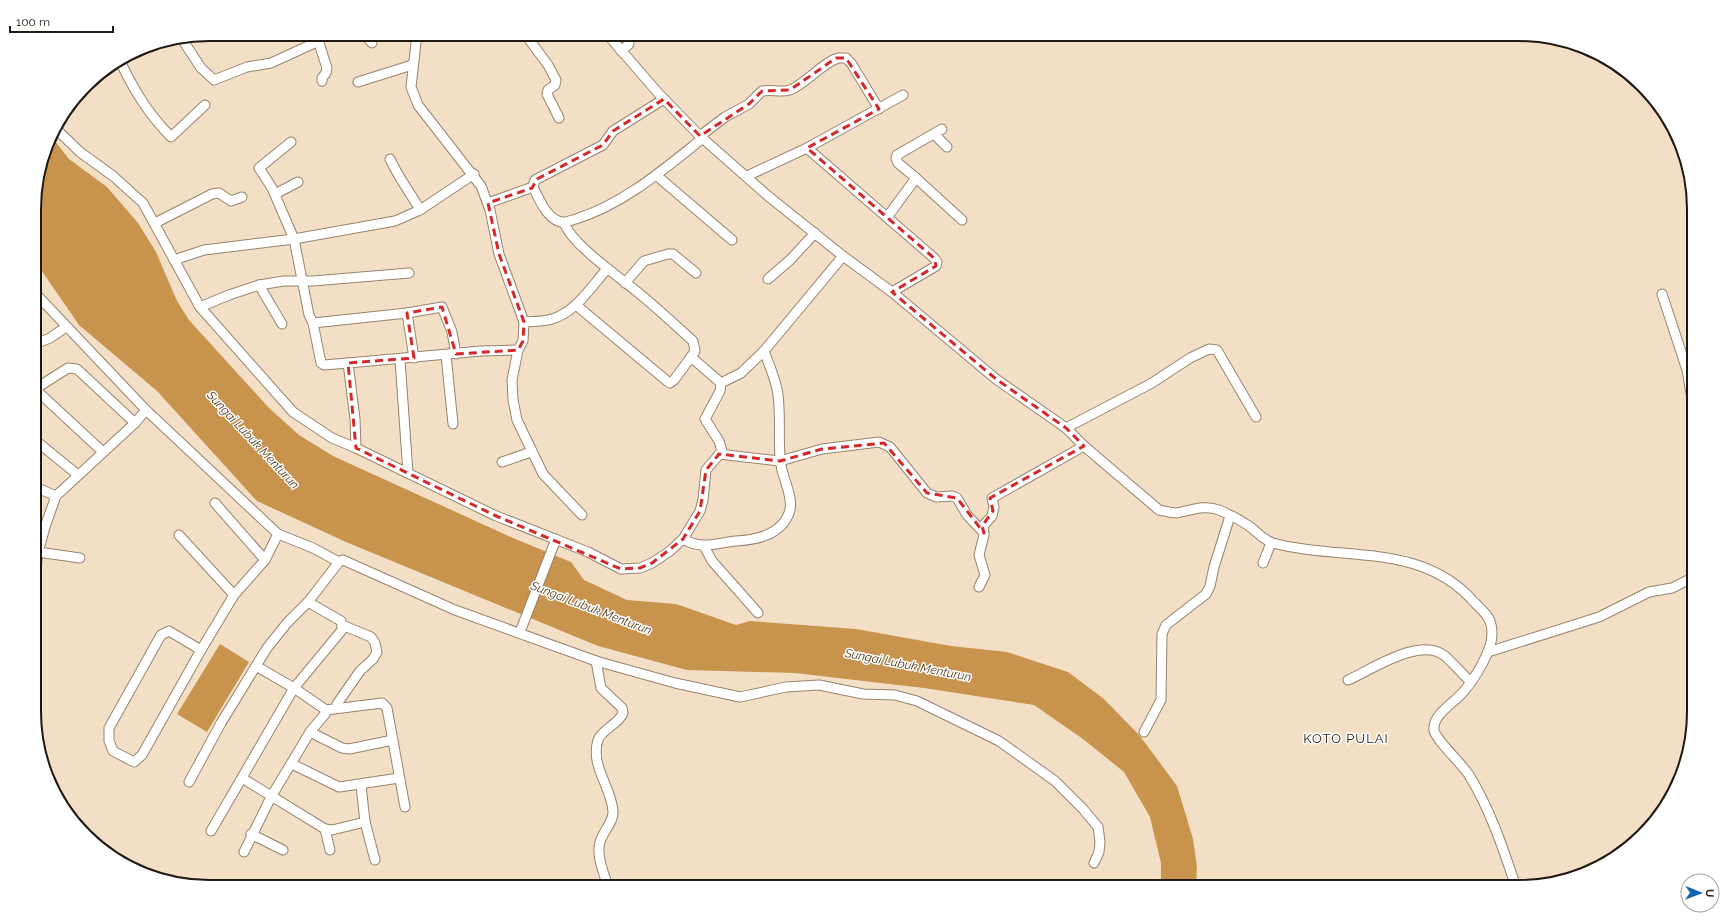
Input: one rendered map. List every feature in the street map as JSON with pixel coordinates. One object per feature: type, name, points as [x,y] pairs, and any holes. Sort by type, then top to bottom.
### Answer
[{"type":"street","points":[[184,42],[201,68],[214,80],[247,67],[271,62],[311,41]]},
{"type":"street","points":[[318,41],[327,71],[322,78],[322,81]]},
{"type":"street","points":[[416,41],[412,65],[411,87],[418,105],[474,174],[488,203],[499,254],[524,322],[522,341],[518,350],[512,380],[513,400],[517,420],[531,452],[543,474],[582,515]]},
{"type":"street","points":[[530,41],[554,76],[556,83],[548,90],[547,94],[559,118]]},
{"type":"street","points":[[613,41],[664,99],[702,137],[768,196],[843,256],[892,292],[996,379],[1066,428],[1084,446],[1159,510],[1174,513],[1191,509],[1212,508],[1247,525],[1271,543],[1386,557],[1428,568],[1456,584],[1490,619],[1492,636],[1488,652],[1471,682],[1463,693],[1438,718],[1435,723],[1434,732],[1437,738],[1452,752],[1468,773],[1482,798],[1500,840],[1514,880]]},
{"type":"street","points":[[621,51],[630,44],[629,41]]},
{"type":"street","points":[[664,99],[613,131],[603,145],[537,179],[533,183],[533,187],[552,217],[564,222],[585,216],[621,198],[656,175],[725,117],[749,104],[762,91],[781,92],[790,90],[839,58],[846,58],[851,63],[879,109]]},
{"type":"street","points":[[122,65],[138,97],[157,123],[171,137],[205,105]]},
{"type":"street","points":[[358,82],[412,65]]},
{"type":"street","points":[[747,176],[807,148],[903,95]]},
{"type":"street","points":[[942,128],[897,155],[896,158],[898,163],[962,220]]},
{"type":"street","points":[[59,132],[80,152],[113,176],[143,203],[200,307],[293,412],[332,438],[356,448],[494,515],[555,542],[588,552],[621,568],[640,568],[652,563],[670,551],[683,538],[700,511],[703,500],[706,470],[722,451],[722,446],[705,419],[720,391],[721,383]]},
{"type":"street","points":[[934,134],[947,147]]},
{"type":"street","points":[[291,142],[259,168],[275,194],[294,239],[321,363],[324,365],[400,360],[481,351],[518,350]]},
{"type":"street","points":[[807,148],[888,216],[937,262],[936,266],[892,292]]},
{"type":"street","points":[[390,159],[399,179],[420,210]]},
{"type":"street","points":[[174,260],[204,250],[294,239],[394,221],[420,210],[474,174]]},
{"type":"street","points":[[656,175],[732,240]]},
{"type":"street","points":[[888,216],[916,178]]},
{"type":"street","points":[[275,194],[298,182]]},
{"type":"street","points":[[488,203],[533,187]]},
{"type":"street","points":[[155,223],[212,194],[219,193],[231,201],[242,197]]},
{"type":"street","points":[[564,222],[569,232],[607,269],[625,282],[693,341],[695,351],[674,380],[670,383],[667,382],[576,305]]},
{"type":"street","points":[[768,279],[790,260],[814,233]]},
{"type":"street","points":[[625,282],[644,261],[668,254],[675,256],[696,273]]},
{"type":"street","points":[[721,383],[741,373],[764,351],[843,256]]},
{"type":"street","points":[[524,322],[558,317],[576,305],[607,269]]},
{"type":"street","points":[[200,307],[259,285],[284,281],[303,282],[409,273]]},
{"type":"street","points":[[259,285],[282,324]]},
{"type":"street","points":[[1662,294],[1687,370]]},
{"type":"street","points":[[41,300],[146,410],[278,534],[313,548],[339,562]]},
{"type":"street","points":[[313,324],[407,313],[442,307],[452,332],[456,354]]},
{"type":"street","points":[[407,313],[414,358]]},
{"type":"street","points":[[41,342],[69,330]]},
{"type":"street","points":[[1066,428],[1152,383],[1190,358],[1212,349],[1217,350],[1256,417]]},
{"type":"street","points":[[683,538],[704,546],[724,542],[755,540],[767,536],[780,526],[786,518],[790,504],[780,461],[777,390],[764,351]]},
{"type":"street","points":[[446,355],[453,424]]},
{"type":"street","points":[[691,357],[721,383]]},
{"type":"street","points":[[400,360],[408,474]]},
{"type":"street","points":[[348,363],[355,419],[356,448]]},
{"type":"street","points":[[41,385],[68,368],[76,369],[135,423]]},
{"type":"street","points":[[41,395],[103,452]]},
{"type":"street","points":[[41,543],[56,496],[135,423],[146,410]]},
{"type":"street","points":[[719,454],[780,461],[822,449],[879,442],[884,443],[890,447],[927,493],[936,497],[952,496],[957,498],[967,515],[984,533]]},
{"type":"street","points":[[41,445],[78,475]]},
{"type":"street","points":[[978,587],[985,575],[979,555],[984,533],[983,526],[992,516],[994,511],[991,501],[994,496],[1084,446]]},
{"type":"street","points":[[502,462],[531,452]]},
{"type":"street","points":[[41,490],[56,496]]},
{"type":"street","points":[[215,503],[265,560]]},
{"type":"street","points":[[1144,732],[1161,700],[1162,634],[1166,625],[1206,594],[1210,586],[1214,567],[1230,516]]},
{"type":"street","points":[[41,524],[46,524]]},
{"type":"street","points":[[179,534],[234,595]]},
{"type":"street","points":[[200,650],[169,631],[161,635],[109,728],[109,741],[113,751],[134,762],[142,755],[200,650],[234,595],[265,560],[278,534]]},
{"type":"street","points":[[521,629],[555,542]]},
{"type":"street","points":[[1263,563],[1271,543]]},
{"type":"street","points":[[704,546],[712,561],[758,613]]},
{"type":"street","points":[[41,558],[80,558]]},
{"type":"street","points":[[190,782],[221,723],[267,648],[287,623],[308,602],[339,562],[343,560],[349,561],[455,610],[521,629],[596,660],[674,683],[740,697],[786,687],[819,685],[863,694],[895,695],[917,701],[999,741],[1055,781],[1083,808],[1098,827],[1100,847],[1094,863]]},
{"type":"street","points":[[1488,652],[1599,617],[1648,592],[1672,588],[1687,580]]},
{"type":"street","points":[[211,831],[294,688],[342,630],[341,621],[308,602]]},
{"type":"street","points":[[338,708],[337,704],[360,671],[373,659],[377,652],[376,643],[371,637],[342,625]]},
{"type":"street","points":[[1348,680],[1409,651],[1421,649],[1435,651],[1444,656],[1471,682]]},
{"type":"street","points":[[596,660],[601,688],[622,708],[623,713],[599,738],[596,754],[597,765],[613,810],[612,819],[600,842],[599,850],[606,880]]},
{"type":"street","points":[[256,666],[294,688],[326,710],[382,702],[387,708],[405,807]]},
{"type":"street","points":[[244,852],[271,796],[292,764],[310,732],[325,714],[326,710]]},
{"type":"street","points":[[310,732],[342,748],[349,749],[393,740]]},
{"type":"street","points":[[292,764],[339,787],[361,785],[399,778]]},
{"type":"street","points":[[242,778],[325,829],[337,829],[365,822]]},
{"type":"street","points":[[361,785],[365,822],[374,860]]},
{"type":"street","points":[[325,829],[330,850]]},
{"type":"street","points":[[252,834],[283,850]]},
{"type":"highlighted area","points":[[836,58],[846,58],[879,109],[807,148],[934,258],[936,266],[892,292],[996,379],[1066,428],[1084,446],[990,498],[993,511],[982,526],[984,533],[957,498],[927,493],[884,443],[822,449],[780,461],[719,454],[706,470],[700,511],[683,539],[652,563],[640,568],[621,569],[494,515],[356,448],[348,363],[414,358],[407,313],[442,307],[456,354],[518,350],[523,341],[524,322],[499,254],[488,203],[532,188],[537,179],[603,145],[613,131],[664,99],[700,136],[749,104],[762,91],[790,90]]},
{"type":"water","name":"Sungai Lubuk Menturun","points":[[55,142],[69,159],[107,187],[138,223],[156,252],[177,301],[189,320],[269,408],[299,435],[333,456],[513,538],[571,562],[584,580],[627,600],[676,604],[736,625],[750,621],[856,629],[951,646],[1007,652],[1068,672],[1104,699],[1140,736],[1177,786],[1193,839],[1197,867],[1196,880],[1161,880],[1161,863],[1150,817],[1124,772],[1083,739],[1034,705],[924,688],[795,673],[687,670],[598,646],[346,542],[257,501],[157,391],[79,325],[41,270],[42,187],[47,165]]},
{"type":"water","points":[[220,644],[249,662],[207,732],[177,714]]},
{"type":"district","name":"KOTO PULAI","points":[[1346,738]]}]
